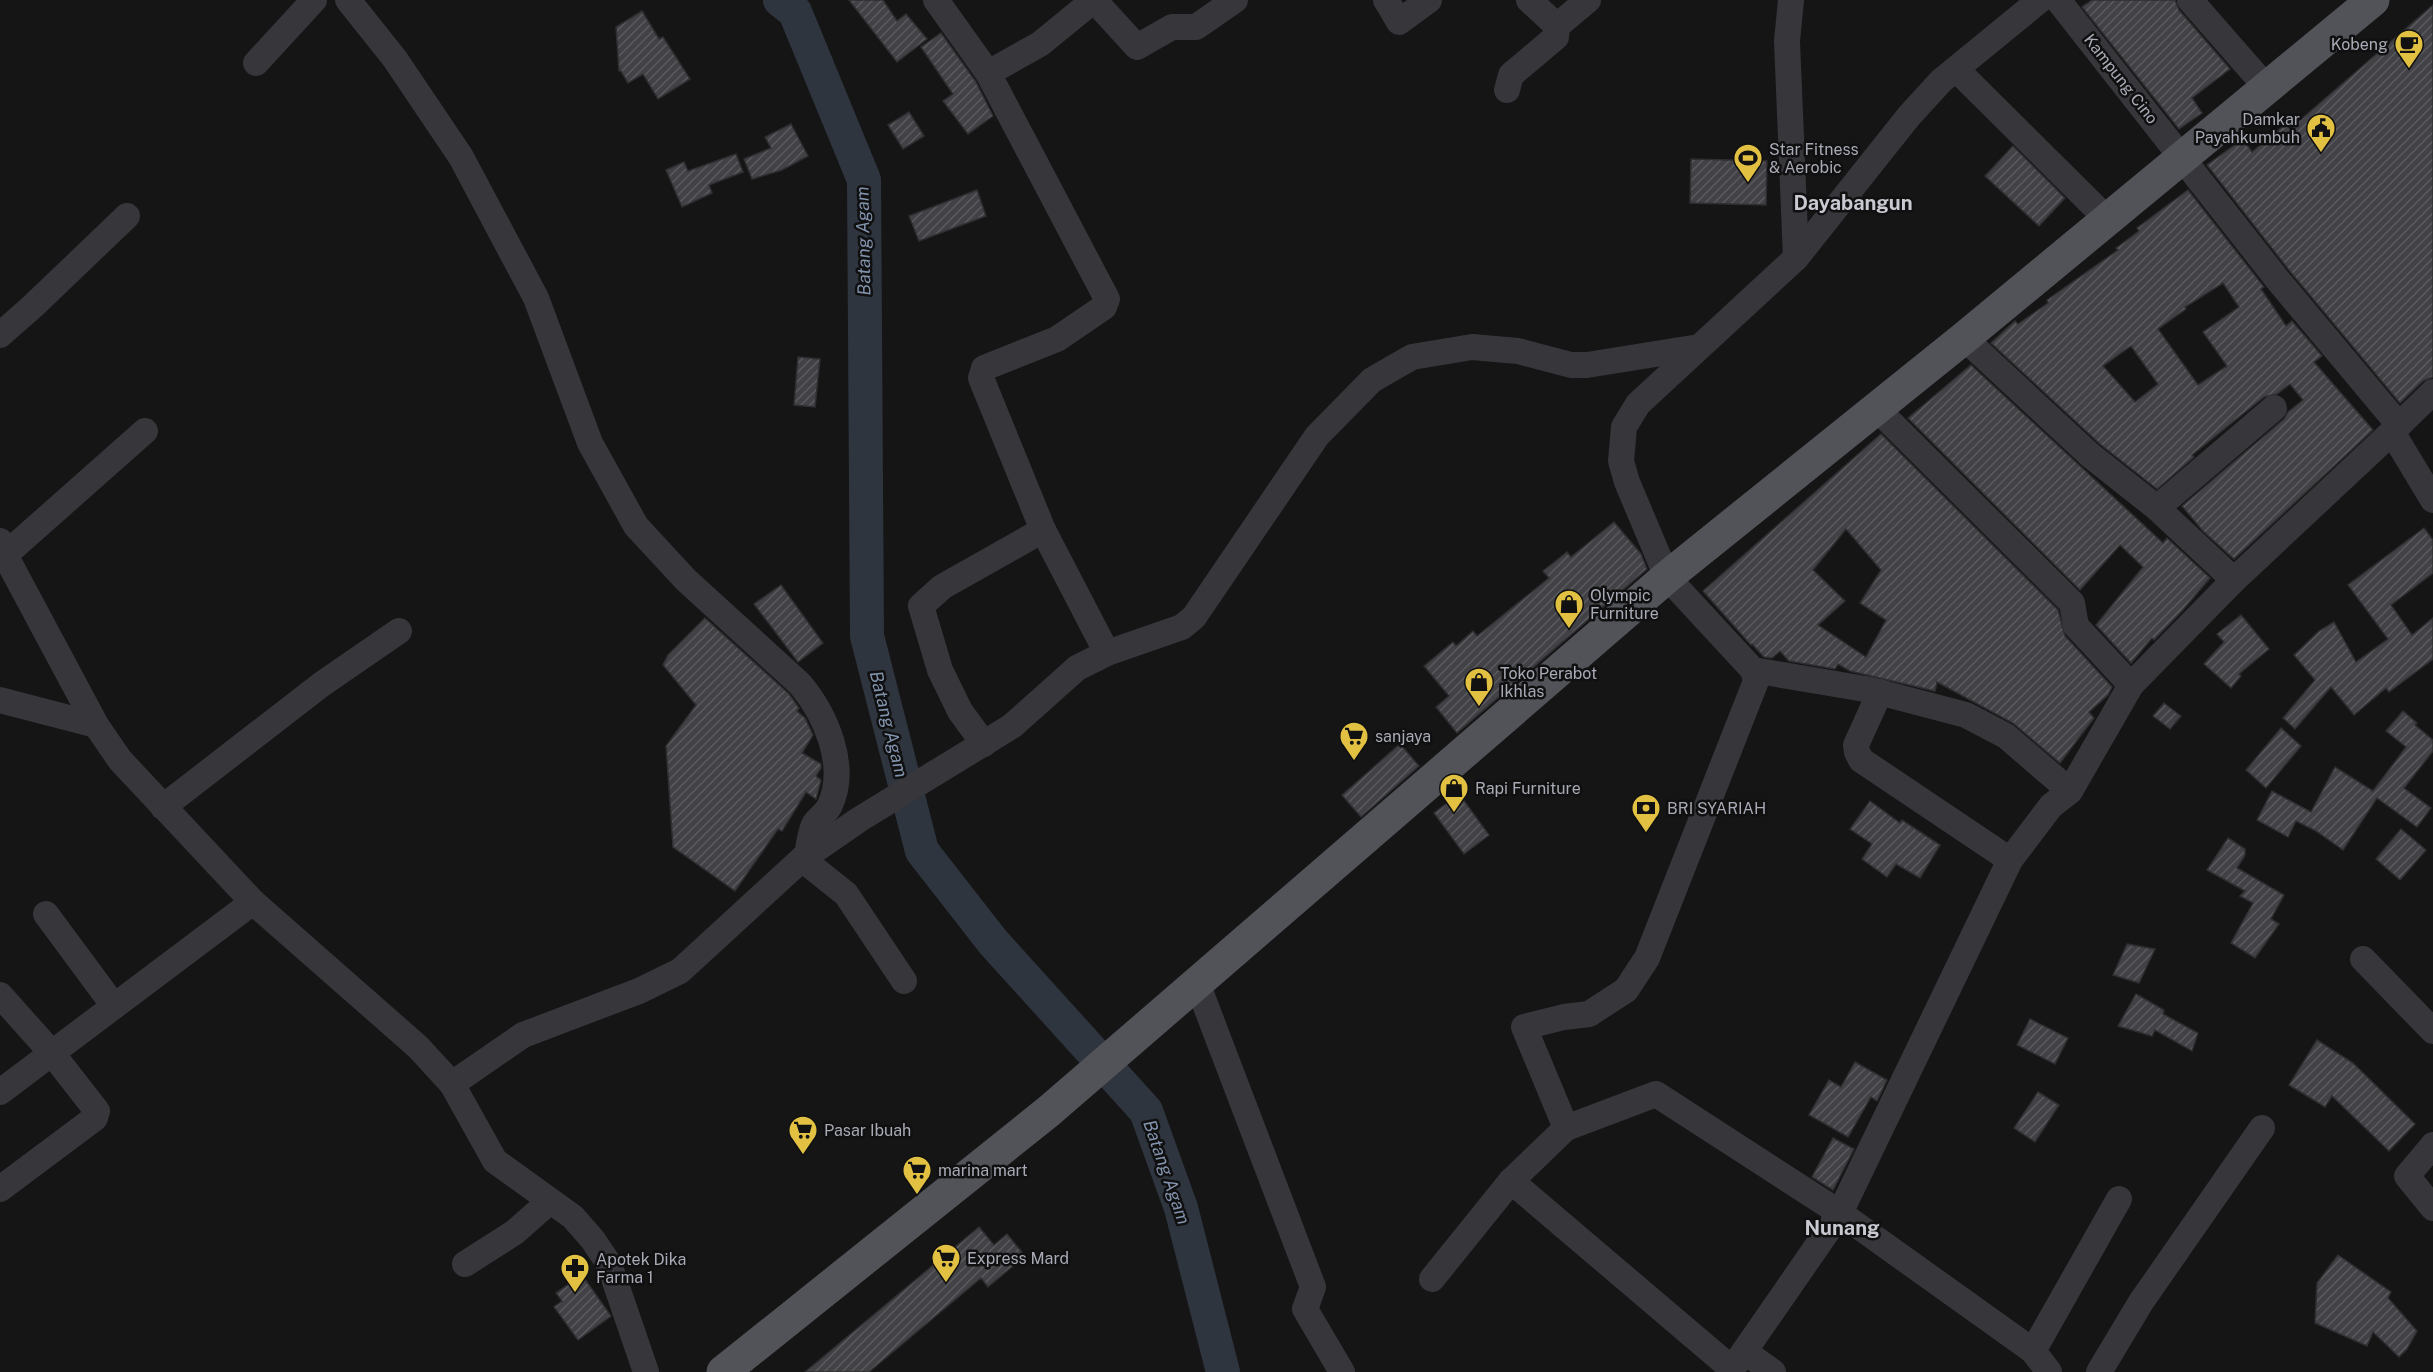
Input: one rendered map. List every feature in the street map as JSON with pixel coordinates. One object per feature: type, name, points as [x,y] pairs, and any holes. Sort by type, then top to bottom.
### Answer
[{"type":"main road","points":[[723,1372],[1049,1111],[1667,577],[1964,338],[2373,0]]},
{"type":"street","points":[[256,63],[314,0]]},
{"type":"street","points":[[348,0],[395,59],[461,157],[536,298],[590,443],[636,526],[686,580],[800,684],[814,700],[835,751],[838,780],[830,807],[814,825],[804,857]]},
{"type":"street","points":[[936,0],[988,73],[1107,299],[1104,307],[1057,339],[984,368],[981,378],[1043,530],[1107,653]]},
{"type":"street","points":[[988,73],[1040,44],[1094,0],[1137,48],[1172,27],[1196,27],[1235,0]]},
{"type":"street","points":[[1386,0],[1399,22],[1429,0]]},
{"type":"street","points":[[1529,0],[1557,26]]},
{"type":"street","points":[[1507,90],[1511,75],[1556,37],[1557,26],[1588,0]]},
{"type":"street","points":[[1791,0],[1788,52],[1796,258]]},
{"type":"street","points":[[1566,1128],[1524,1027],[1564,1017],[1589,1014],[1626,990],[1639,973],[1647,958],[1756,681],[1753,670],[1667,577],[1627,482],[1621,461],[1624,427],[1638,404],[1796,258],[1909,116],[1941,81],[2040,0]]},
{"type":"street","name":"Kampung Cino","points":[[2058,0],[2395,428],[2433,500]]},
{"type":"street","points":[[2190,0],[2267,88]]},
{"type":"street","points":[[1956,69],[2108,220]]},
{"type":"street","points":[[0,335],[127,216]]},
{"type":"street","points":[[1964,338],[2090,455],[2157,508],[2234,580]]},
{"type":"street","points":[[452,1084],[523,1035],[639,991],[680,971],[804,857],[860,819],[1012,726],[1077,668],[1107,653],[1182,627],[1194,617],[1317,436],[1372,380],[1412,357],[1472,347],[1518,351],[1571,365],[1587,365],[1699,347]]},
{"type":"street","points":[[1736,1364],[1840,1213],[2010,860],[2051,806],[2070,790],[2131,685],[2234,580],[2433,392]]},
{"type":"street","points":[[1876,408],[2072,603],[2076,626],[2131,685]]},
{"type":"street","points":[[2157,508],[2274,408]]},
{"type":"street","points":[[145,430],[2,548],[96,725],[120,760],[253,902],[418,1047],[452,1084],[495,1161],[573,1217],[593,1240],[609,1264],[646,1372]]},
{"type":"street","points":[[984,744],[960,711],[940,670],[921,606],[942,587],[1043,530]]},
{"type":"street","points":[[163,807],[322,684],[399,631]]},
{"type":"street","points":[[1753,670],[1880,692],[1950,710],[2006,736],[2070,790]]},
{"type":"street","points":[[1880,692],[1857,745],[1857,753],[1861,760],[2010,860]]},
{"type":"street","points":[[0,700],[96,725]]},
{"type":"street","points":[[804,857],[846,894],[904,981]]},
{"type":"street","points":[[0,1092],[253,902]]},
{"type":"street","points":[[46,914],[114,1006]]},
{"type":"street","points":[[2363,959],[2433,1031]]},
{"type":"street","points":[[1197,983],[1313,1287],[1305,1309],[1342,1372]]},
{"type":"street","points":[[0,995],[51,1052],[96,1108],[97,1115],[0,1189]]},
{"type":"street","points":[[1432,1279],[1510,1181],[1566,1128],[1656,1094],[1840,1213],[2033,1351],[2049,1372]]},
{"type":"street","points":[[2099,1372],[2141,1302],[2262,1128]]},
{"type":"street","points":[[2433,1145],[2407,1176],[2433,1208]]},
{"type":"street","points":[[1510,1181],[1736,1364],[1773,1372]]},
{"type":"street","points":[[2033,1351],[2119,1199]]},
{"type":"street","points":[[465,1264],[515,1232],[550,1201]]},
{"type":"building","points":[[849,0],[883,0],[897,21],[906,14],[927,39],[897,62]]},
{"type":"building","points":[[2092,0],[2175,0],[2179,10],[2230,69],[2192,98],[2202,113],[2179,129],[2082,7]]},
{"type":"building","points":[[2433,5],[2433,377],[2423,381],[2400,403],[2289,270],[2207,165],[2243,139],[2252,152],[2286,124],[2290,129]]},
{"type":"building","points":[[642,11],[659,39],[663,37],[690,79],[658,99],[643,74],[628,83],[619,71],[616,27]]},
{"type":"building","points":[[941,33],[976,82],[993,116],[968,134],[943,101],[953,94],[921,47]]},
{"type":"building","points":[[909,112],[924,136],[903,149],[888,125]]},
{"type":"building","points":[[791,124],[808,156],[782,170],[752,179],[744,159],[771,148],[765,137]]},
{"type":"building","points":[[2013,146],[2065,198],[2039,226],[1985,176]]},
{"type":"building","points":[[736,154],[743,172],[709,185],[712,193],[682,207],[666,170],[684,162],[688,171]]},
{"type":"building","points":[[1691,159],[1767,161],[1766,205],[1690,203]]},
{"type":"building","points":[[977,190],[986,216],[919,241],[909,216]]},
{"type":"building","points":[[2188,190],[2264,287],[2261,289],[2286,326],[2292,321],[2322,356],[2314,362],[2373,430],[2234,559],[2203,531],[2182,506],[2303,400],[2290,384],[2277,394],[2264,397],[2192,455],[2194,457],[2157,489],[2100,444],[1991,343],[2015,321],[2018,324],[2048,303],[2047,300],[2118,250],[2116,248],[2139,231],[2137,228]],"holes":[[[2223,283],[2239,307],[2203,332],[2227,366],[2198,385],[2158,329],[2186,309],[2185,307]],[[2131,346],[2158,384],[2135,402],[2103,366]]]},
{"type":"building","points":[[798,357],[820,359],[815,407],[794,405]]},
{"type":"building","points":[[1971,365],[2163,543],[2167,538],[2210,578],[2182,611],[2154,640],[2152,638],[2131,663],[2096,625],[2143,567],[2120,545],[2080,590],[1908,418]]},
{"type":"building","points":[[1881,434],[2058,610],[2065,636],[2112,687],[2108,695],[2089,712],[2094,718],[2060,763],[2013,723],[1937,682],[1935,691],[1850,671],[1838,664],[1835,669],[1789,661],[1780,651],[1772,658],[1764,657],[1703,591]],"holes":[[[1846,529],[1881,570],[1860,603],[1886,620],[1866,657],[1818,625],[1845,601],[1813,570]]]},
{"type":"building","points":[[1614,522],[1641,554],[1647,569],[1457,733],[1436,707],[1449,696],[1424,666],[1453,642],[1456,646],[1473,631],[1477,636],[1549,578],[1543,571],[1567,552],[1571,557]]},
{"type":"building","points":[[2424,528],[2433,540],[2433,573],[2391,605],[2412,635],[2433,618],[2433,659],[2389,692],[2386,688],[2354,715],[2331,687],[2295,729],[2283,718],[2315,680],[2294,655],[2319,631],[2334,622],[2356,662],[2388,639],[2348,585]]},
{"type":"building","points":[[781,585],[823,643],[798,662],[754,604]]},
{"type":"building","points":[[2241,615],[2269,649],[2239,674],[2241,676],[2231,688],[2204,664],[2224,642],[2217,634]]},
{"type":"building","points":[[705,618],[789,694],[813,735],[802,753],[821,764],[816,776],[821,780],[816,799],[806,792],[782,831],[778,829],[735,891],[673,847],[666,746],[696,705],[663,665],[668,655]]},
{"type":"building","points":[[2164,703],[2181,716],[2170,729],[2153,716]]},
{"type":"building","points":[[2403,711],[2433,740],[2433,751],[2404,788],[2431,808],[2417,827],[2377,798],[2343,850],[2316,831],[2296,821],[2288,837],[2257,820],[2272,791],[2311,812],[2335,767],[2373,791],[2406,747],[2386,731]]},
{"type":"building","points":[[2281,728],[2301,746],[2266,788],[2246,770]]},
{"type":"building","points":[[1400,744],[1419,766],[1361,817],[1342,795]]},
{"type":"building","points":[[1459,794],[1489,835],[1464,854],[1434,813]]},
{"type":"building","points":[[1870,801],[1900,823],[1902,820],[1940,845],[1920,878],[1896,864],[1887,877],[1862,859],[1872,844],[1850,829]]},
{"type":"building","points":[[2401,829],[2426,850],[2400,880],[2376,859]]},
{"type":"building","points":[[2228,838],[2245,849],[2245,855],[2237,868],[2284,895],[2271,919],[2279,924],[2255,958],[2231,943],[2253,903],[2240,896],[2245,891],[2207,870]]},
{"type":"building","points":[[2127,944],[2155,949],[2139,983],[2113,975]]},
{"type":"building","points":[[2136,994],[2164,1010],[2163,1014],[2198,1033],[2192,1051],[2155,1030],[2152,1036],[2118,1026]]},
{"type":"building","points":[[2030,1019],[2068,1038],[2055,1064],[2017,1045]]},
{"type":"building","points":[[2317,1040],[2353,1063],[2415,1124],[2389,1151],[2332,1096],[2325,1107],[2289,1085]]},
{"type":"building","points":[[1855,1062],[1887,1080],[1877,1101],[1871,1097],[1848,1137],[1809,1115],[1829,1080],[1841,1087]]},
{"type":"building","points":[[2038,1092],[2059,1105],[2035,1142],[2014,1128]]},
{"type":"building","points":[[1833,1138],[1854,1149],[1833,1190],[1812,1177]]},
{"type":"building","points":[[979,1227],[994,1245],[1007,1234],[1025,1256],[988,1287],[981,1278],[869,1372],[805,1372]]},
{"type":"building","points":[[2338,1255],[2391,1292],[2388,1298],[2417,1331],[2407,1349],[2399,1357],[2373,1332],[2367,1346],[2315,1323],[2317,1283]]},
{"type":"building","points":[[582,1275],[611,1316],[578,1340],[554,1307],[562,1301],[556,1293]]},
{"type":"waterway","name":"Batang Agam","points":[[780,0],[795,12],[864,180],[867,636],[922,851],[993,942],[1146,1111],[1181,1208],[1223,1372]]},
{"type":"place","name":"Kobeng","points":[[2409,70]]},
{"type":"place","name":"Damkar Payahkumbuh","points":[[2321,154]]},
{"type":"place","name":"Star Fitness & Aerobic","points":[[1748,184]]},
{"type":"place","name":"Olympic Furniture","points":[[1569,630]]},
{"type":"place","name":"Toko Perabot Ikhlas","points":[[1479,708]]},
{"type":"place","name":"sanjaya","points":[[1354,762]]},
{"type":"place","name":"Rapi Furniture","points":[[1454,814]]},
{"type":"place","name":"BRI SYARIAH","points":[[1646,834]]},
{"type":"place","name":"Pasar Ibuah","points":[[803,1156]]},
{"type":"place","name":"marina mart","points":[[917,1196]]},
{"type":"place","name":"Express Mard","points":[[946,1284]]},
{"type":"place","name":"Apotek Dika Farma 1","points":[[575,1294]]},
{"type":"district","name":"Dayabangun","points":[[1853,203]]},
{"type":"district","name":"Nunang","points":[[1842,1228]]}]
